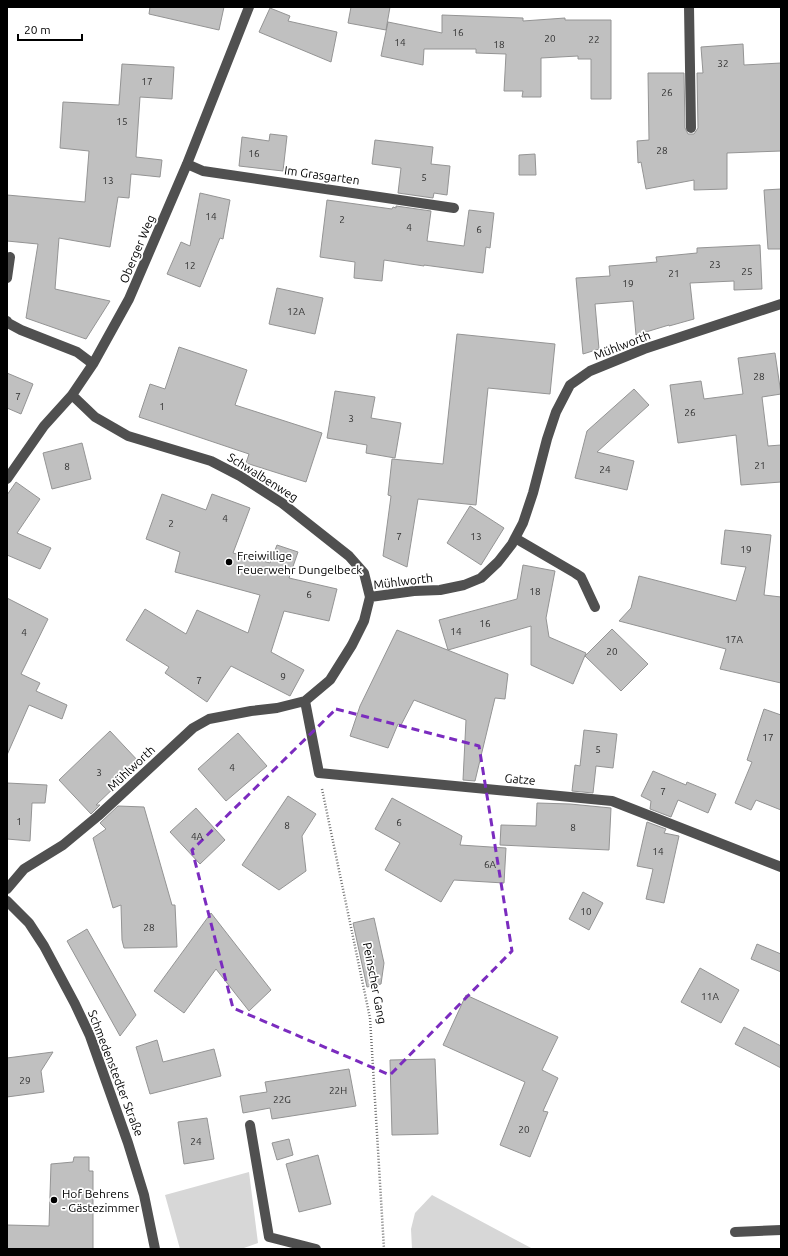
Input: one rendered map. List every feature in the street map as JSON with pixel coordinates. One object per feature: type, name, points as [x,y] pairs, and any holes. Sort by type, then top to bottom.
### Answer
[{"type":"street","name":"Oberger Weg","points":[[7,478],[44,426],[72,395],[94,364],[129,299],[187,164],[249,7]]},
{"type":"street","points":[[689,7],[691,128]]},
{"type":"street","name":"Im Grasgarten","points":[[187,164],[203,171],[454,208]]},
{"type":"street","points":[[7,278],[10,257]]},
{"type":"street","name":"Mühlworth","points":[[7,889],[24,869],[63,845],[98,816],[193,728],[209,718],[277,708],[305,701],[330,680],[352,646],[364,621],[370,597],[464,586],[480,578],[498,562],[515,538],[523,523],[556,412],[570,385],[590,371],[644,349],[781,304]]},
{"type":"street","points":[[7,321],[21,330],[77,352],[94,364]]},
{"type":"street","name":"Schwalbenweg","points":[[72,395],[95,417],[128,436],[211,461],[240,476],[282,503],[349,556],[364,573],[370,597]]},
{"type":"street","points":[[515,538],[580,577],[595,607]]},
{"type":"street","points":[[305,701],[319,773]]},
{"type":"street","name":"Gatze","points":[[319,773],[612,801],[781,867]]},
{"type":"street","name":"Schmedenstedter Straße","points":[[7,901],[29,923],[44,946],[75,1004],[90,1036],[128,1143],[144,1195],[156,1249]]},
{"type":"street","points":[[250,1125],[269,1237],[316,1249]]},
{"type":"street","points":[[735,1232],[781,1230]]},
{"type":"path","name":"Peinscher Gang","points":[[319,773],[370,1018],[384,1249]]},
{"type":"highlighted area","points":[[336,709],[479,746],[512,951],[390,1075],[233,1008],[192,850]]},
{"type":"shaded area","points":[[249,1172],[258,1243],[241,1249],[180,1249],[165,1195]]},
{"type":"shaded area","points":[[432,1195],[533,1249],[412,1249],[411,1229],[415,1213]]},
{"type":"building","points":[[150,7],[224,7],[219,30],[149,14]]},
{"type":"building","points":[[351,7],[390,7],[386,30],[348,23]]},
{"type":"building","points":[[270,8],[290,16],[288,21],[337,32],[331,62],[259,32]]},
{"type":"building","points":[[442,15],[523,18],[523,21],[565,18],[565,20],[611,20],[611,99],[591,99],[591,59],[578,59],[578,56],[541,58],[541,97],[522,97],[523,91],[504,91],[506,54],[476,53],[476,49],[424,49],[423,65],[381,56],[388,22],[442,33]]},
{"type":"building","points":[[743,44],[744,65],[781,63],[781,151],[727,153],[727,189],[694,190],[694,180],[646,189],[641,162],[638,163],[637,141],[649,140],[648,73],[684,73],[685,128],[688,134],[694,134],[698,128],[697,73],[703,73],[701,47]]},
{"type":"building","points":[[122,64],[174,67],[172,99],[140,97],[136,157],[162,160],[160,177],[131,174],[129,198],[118,197],[110,247],[59,238],[55,289],[110,301],[86,339],[26,318],[38,244],[7,241],[7,195],[85,202],[89,151],[60,148],[63,102],[119,105]]},
{"type":"building","points":[[270,134],[287,136],[283,171],[239,166],[242,137],[269,141]]},
{"type":"building","points":[[375,140],[433,147],[431,164],[450,166],[447,195],[434,193],[433,198],[398,193],[401,168],[372,164]]},
{"type":"building","points":[[535,154],[536,175],[519,175],[519,155]]},
{"type":"building","points":[[781,189],[781,249],[768,249],[764,190]]},
{"type":"building","points":[[200,193],[230,200],[223,239],[220,238],[200,287],[167,274],[181,242],[190,246]]},
{"type":"building","points":[[327,200],[392,209],[393,207],[396,208],[396,206],[431,211],[427,241],[464,246],[469,210],[494,213],[490,248],[486,247],[483,273],[384,260],[382,281],[354,278],[355,262],[320,257]]},
{"type":"building","points":[[760,245],[762,289],[734,290],[734,281],[690,283],[694,319],[636,335],[633,301],[595,304],[599,349],[583,354],[576,278],[610,276],[609,266],[657,262],[656,257],[697,253],[697,248]]},
{"type":"building","points":[[277,288],[323,298],[315,334],[269,324]]},
{"type":"building","points":[[457,334],[555,344],[550,394],[488,388],[476,505],[418,499],[407,567],[383,556],[391,496],[388,495],[392,459],[443,464]]},
{"type":"building","points":[[179,347],[247,370],[235,405],[322,433],[306,482],[246,463],[249,454],[139,417],[150,384],[165,389]]},
{"type":"building","points":[[775,353],[781,394],[762,397],[768,446],[781,445],[781,482],[741,485],[736,435],[678,443],[670,385],[701,381],[704,399],[743,394],[738,358]]},
{"type":"building","points":[[7,373],[33,384],[21,414],[7,408]]},
{"type":"building","points":[[634,389],[649,405],[597,452],[634,461],[627,490],[575,478],[587,431]]},
{"type":"building","points":[[335,391],[375,397],[371,418],[401,423],[395,458],[366,453],[367,445],[327,438]]},
{"type":"building","points":[[82,443],[91,479],[52,489],[43,453]]},
{"type":"building","points":[[16,482],[40,499],[17,533],[51,548],[40,569],[7,555],[7,495]]},
{"type":"building","points":[[162,494],[206,510],[212,494],[250,508],[233,553],[270,563],[277,545],[298,552],[289,578],[337,589],[329,621],[284,611],[271,652],[304,670],[290,696],[231,666],[207,702],[165,673],[169,667],[126,640],[145,609],[186,634],[197,610],[248,633],[260,595],[175,572],[180,552],[146,539]]},
{"type":"building","points":[[470,506],[504,528],[481,565],[447,543]]},
{"type":"building","points":[[725,530],[771,535],[764,595],[781,597],[781,683],[720,669],[726,649],[619,621],[631,608],[639,576],[736,601],[746,567],[721,564]]},
{"type":"building","points":[[523,565],[555,571],[546,618],[549,637],[586,653],[573,684],[531,665],[531,626],[448,650],[439,620],[517,599]]},
{"type":"building","points":[[7,598],[48,619],[21,674],[40,683],[36,691],[67,705],[62,719],[29,705],[7,755]]},
{"type":"building","points":[[612,629],[648,664],[621,691],[585,656]]},
{"type":"building","points":[[397,630],[508,674],[505,699],[495,698],[475,781],[463,780],[466,720],[414,700],[401,725],[398,724],[388,748],[350,736],[360,706]]},
{"type":"building","points":[[764,709],[781,715],[781,810],[756,800],[751,810],[735,803],[752,762],[747,760]]},
{"type":"building","points":[[584,730],[617,734],[613,768],[596,766],[593,793],[572,791],[575,765],[580,766]]},
{"type":"building","points":[[110,731],[140,763],[96,805],[100,805],[91,814],[59,780]]},
{"type":"building","points":[[238,733],[267,766],[226,801],[198,769]]},
{"type":"building","points":[[653,771],[686,785],[687,782],[716,794],[708,813],[678,800],[671,817],[650,809],[651,801],[641,796]]},
{"type":"building","points":[[7,783],[47,785],[45,803],[32,803],[30,841],[7,839]]},
{"type":"building","points":[[288,796],[316,814],[302,836],[306,871],[279,890],[242,865]]},
{"type":"building","points":[[392,798],[462,836],[460,845],[506,848],[504,883],[454,880],[441,902],[385,870],[400,843],[375,829]]},
{"type":"building","points":[[537,803],[570,804],[611,808],[609,850],[500,845],[501,825],[536,826]]},
{"type":"building","points":[[118,806],[144,807],[172,905],[175,905],[177,947],[124,948],[122,940],[121,905],[113,908],[93,838],[106,829],[100,823]]},
{"type":"building","points":[[196,808],[225,840],[200,864],[170,832]]},
{"type":"building","points":[[647,822],[666,829],[664,833],[679,836],[664,903],[646,899],[653,869],[637,866]]},
{"type":"building","points":[[583,892],[603,903],[589,930],[569,919]]},
{"type":"building","points":[[211,913],[271,990],[249,1011],[216,969],[184,1013],[154,991]]},
{"type":"building","points":[[374,918],[384,963],[381,984],[367,987],[353,923]]},
{"type":"building","points":[[87,929],[136,1015],[120,1036],[67,941]]},
{"type":"building","points":[[757,944],[781,954],[781,972],[751,959]]},
{"type":"building","points":[[700,968],[739,990],[721,1023],[681,1002]]},
{"type":"building","points":[[466,995],[558,1037],[542,1070],[558,1078],[543,1111],[548,1112],[530,1157],[500,1145],[525,1082],[443,1045]]},
{"type":"building","points":[[744,1027],[781,1046],[781,1068],[735,1044]]},
{"type":"building","points":[[157,1040],[163,1062],[214,1049],[221,1076],[150,1094],[136,1047]]},
{"type":"building","points":[[53,1052],[41,1071],[44,1092],[7,1097],[7,1058]]},
{"type":"building","points":[[435,1059],[438,1134],[392,1135],[390,1060]]},
{"type":"building","points":[[349,1069],[356,1106],[272,1119],[270,1108],[243,1113],[240,1096],[267,1092],[265,1082]]},
{"type":"building","points":[[207,1118],[214,1159],[184,1164],[178,1122]]},
{"type":"building","points":[[289,1139],[293,1155],[277,1160],[272,1143]]},
{"type":"building","points":[[318,1155],[331,1204],[299,1212],[286,1164]]},
{"type":"building","points":[[74,1157],[89,1157],[89,1171],[93,1171],[93,1249],[7,1249],[7,1225],[49,1226],[51,1164],[73,1162]]},
{"type":"place","name":"Freiwillige Feuerwehr Dungelbeck","points":[[229,562]]},
{"type":"place","name":"Hof Behrens - Gästezimmer","points":[[54,1200]]}]
